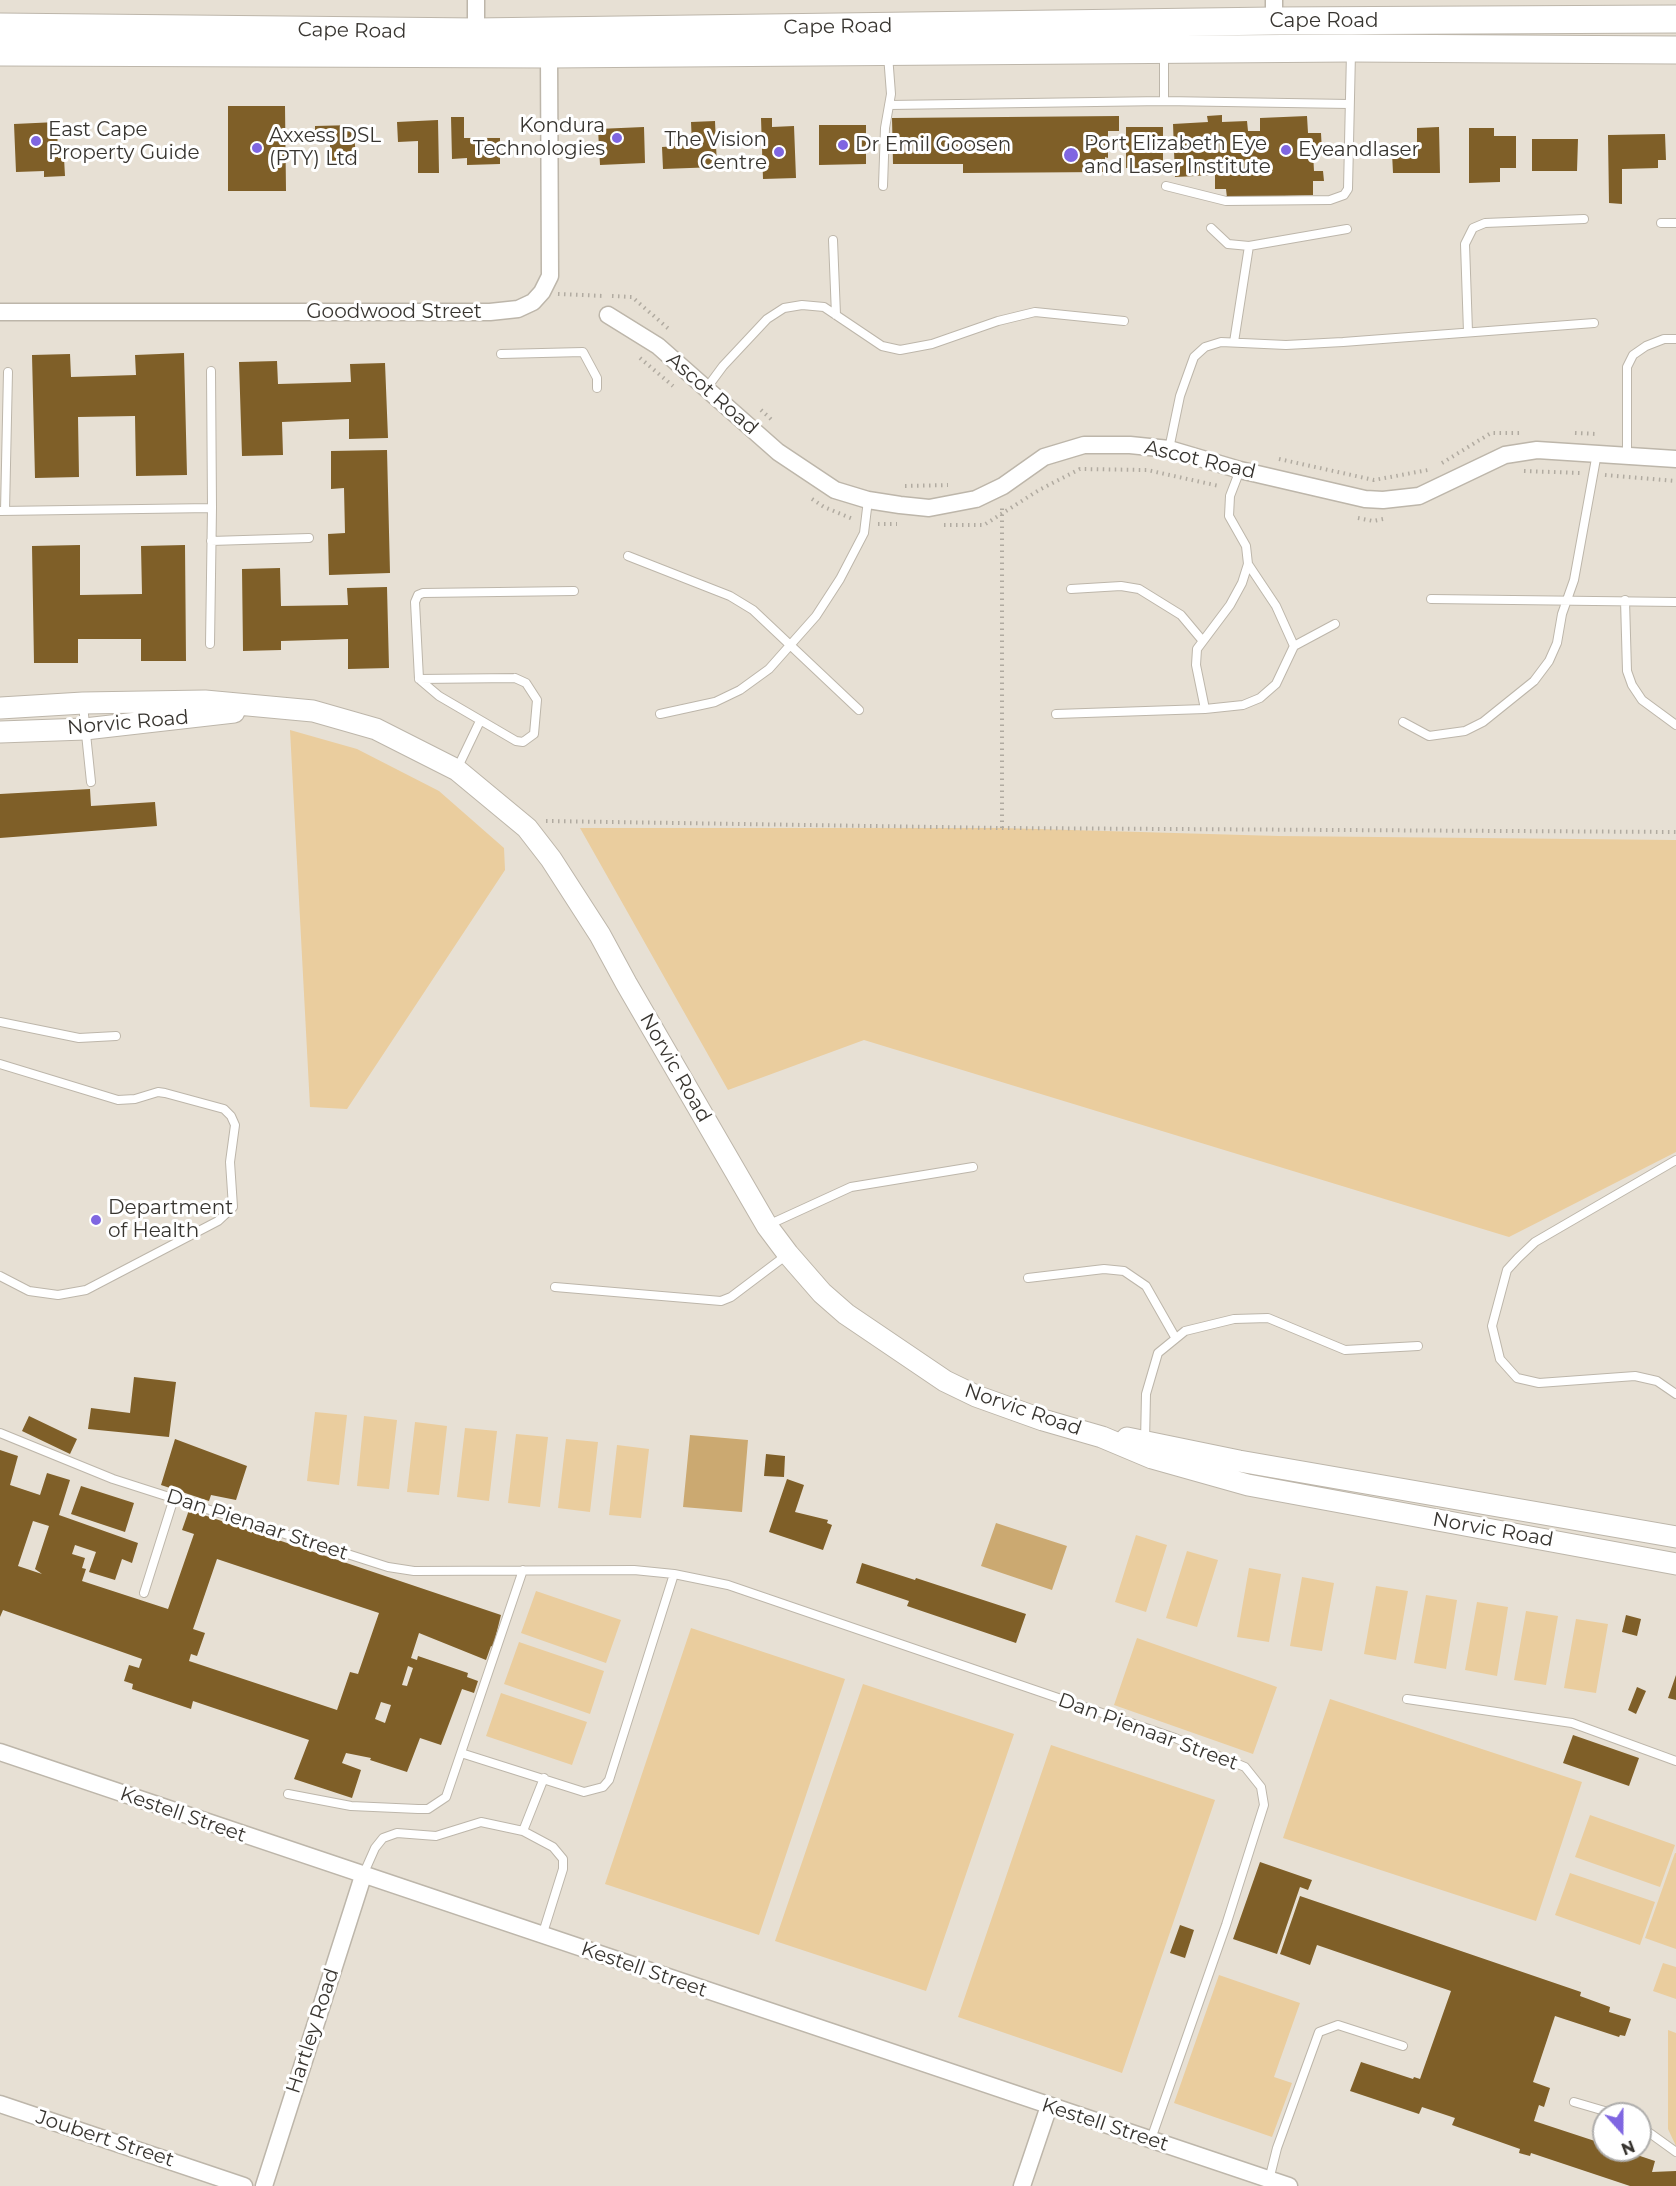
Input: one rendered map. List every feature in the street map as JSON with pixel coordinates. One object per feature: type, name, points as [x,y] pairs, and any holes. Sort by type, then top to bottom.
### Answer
[{"type":"main road","name":"Cape Road","points":[[0,27],[476,32],[1274,11],[1676,19]]},
{"type":"main road","name":"Cape Road","points":[[0,52],[549,54],[1351,48],[1676,50]]},
{"type":"street","points":[[476,0],[476,32]]},
{"type":"street","name":"Goodwood Street","points":[[0,312],[490,312],[519,309],[533,302],[542,292],[550,276],[549,54]]},
{"type":"street","name":"Ascot Road","points":[[608,315],[658,346],[778,452],[835,490],[868,500],[930,507],[976,499],[1003,486],[1044,457],[1084,445],[1130,445],[1169,449],[1240,470],[1365,499],[1403,499],[1419,496],[1505,454],[1537,450],[1597,452],[1676,459]]},
{"type":"street","name":"Norvic Road","points":[[0,708],[83,703],[205,701],[313,711],[376,729],[457,770],[518,821],[551,859],[600,935],[626,984],[767,1226],[788,1254],[822,1293],[846,1314],[945,1382],[1043,1420],[1144,1448],[1248,1485],[1676,1564]]},
{"type":"street","name":"Norvic Road","points":[[0,732],[85,729],[207,716],[255,706]]},
{"type":"street","name":"Norvic Road","points":[[1144,1448],[1239,1461],[1676,1537]]},
{"type":"street","name":"Kestell Street","points":[[0,1752],[1289,2186]]},
{"type":"street","name":"Hartley Road","points":[[264,2186],[363,1876]]},
{"type":"street","name":"Joubert Street","points":[[0,2104],[244,2186]]},
{"type":"street","points":[[1022,2186],[1049,2106]]},
{"type":"lane","points":[[1166,186],[1226,201],[1330,200],[1344,195],[1348,189],[1351,48]]},
{"type":"lane","points":[[1164,49],[1164,101]]},
{"type":"lane","points":[[883,186],[885,128],[889,105],[888,52]]},
{"type":"lane","points":[[889,105],[1164,101],[1349,104]]},
{"type":"lane","points":[[1468,332],[1465,244],[1473,228],[1485,223],[1584,219]]},
{"type":"lane","points":[[1661,223],[1676,223]]},
{"type":"lane","points":[[1211,228],[1228,244],[1249,246],[1347,229]]},
{"type":"lane","points":[[833,240],[836,315]]},
{"type":"lane","points":[[1234,342],[1249,246]]},
{"type":"lane","points":[[706,389],[723,366],[767,319],[784,308],[802,305],[824,307],[882,346],[900,350],[932,344],[998,321],[1035,312],[1124,321]]},
{"type":"lane","points":[[1169,449],[1180,396],[1194,357],[1205,347],[1221,342],[1297,344],[1594,323]]},
{"type":"lane","points":[[1627,455],[1627,367],[1633,355],[1646,346],[1664,339],[1676,339]]},
{"type":"lane","points":[[501,354],[583,352],[597,378],[597,388]]},
{"type":"lane","points":[[210,644],[211,371]]},
{"type":"lane","points":[[8,372],[3,511],[212,508]]},
{"type":"lane","points":[[1402,722],[1429,736],[1465,730],[1482,722],[1534,681],[1550,661],[1557,643],[1562,614],[1574,580],[1597,452]]},
{"type":"lane","points":[[1205,710],[1196,665],[1197,649],[1230,605],[1242,584],[1248,564],[1246,546],[1229,516],[1233,489],[1240,470]]},
{"type":"lane","points":[[660,714],[715,702],[740,690],[769,669],[816,616],[840,579],[864,534],[868,500]]},
{"type":"lane","points":[[211,541],[309,538]]},
{"type":"lane","points":[[628,556],[730,596],[753,610],[791,643],[859,710]]},
{"type":"lane","points":[[1248,564],[1276,606],[1294,646]]},
{"type":"lane","points":[[1071,589],[1121,585],[1139,589],[1181,615],[1202,640]]},
{"type":"lane","points":[[419,679],[515,678],[526,683],[537,700],[534,734],[523,742],[516,741],[480,721],[439,696],[419,679],[415,602],[418,595],[423,593],[574,591]]},
{"type":"lane","points":[[1431,599],[1676,602]]},
{"type":"lane","points":[[1625,600],[1627,671],[1632,685],[1642,700],[1676,725]]},
{"type":"lane","points":[[1056,714],[1205,710],[1243,705],[1260,698],[1276,684],[1294,646],[1335,624]]},
{"type":"lane","points":[[83,703],[91,782]]},
{"type":"lane","points":[[457,770],[480,721]]},
{"type":"lane","points":[[0,1022],[79,1038],[117,1036]]},
{"type":"lane","points":[[0,1064],[118,1100],[135,1099],[158,1092],[165,1093],[224,1109],[231,1116],[235,1125],[230,1162],[233,1207],[218,1221],[86,1290],[58,1295],[29,1291],[0,1276]]},
{"type":"lane","points":[[1676,1160],[1535,1242],[1507,1270],[1492,1326],[1500,1359],[1517,1378],[1539,1383],[1635,1376],[1657,1381],[1676,1394]]},
{"type":"lane","points":[[767,1226],[851,1187],[973,1167]]},
{"type":"lane","points":[[555,1287],[721,1301],[731,1297],[788,1254]]},
{"type":"lane","points":[[1028,1278],[1104,1269],[1124,1271],[1146,1286],[1174,1337]]},
{"type":"lane","points":[[1144,1448],[1145,1406],[1158,1353],[1174,1337],[1209,1323],[1268,1318],[1345,1350],[1418,1346]]},
{"type":"lane","name":"Dan Pienaar Street","points":[[0,1433],[113,1479],[388,1567],[414,1571],[634,1570],[674,1574],[728,1585],[1237,1762],[1255,1777],[1261,1787],[1264,1805],[1226,1925],[1151,2139]]},
{"type":"lane","points":[[144,1593],[174,1498]]},
{"type":"lane","points":[[288,1794],[351,1806],[428,1809],[446,1797],[523,1570]]},
{"type":"lane","points":[[461,1753],[584,1792],[595,1791],[609,1780],[674,1574]]},
{"type":"lane","points":[[1407,1699],[1572,1723],[1676,1761]]},
{"type":"lane","points":[[523,1831],[544,1778]]},
{"type":"lane","points":[[363,1876],[375,1848],[383,1839],[397,1833],[435,1836],[481,1822],[523,1831],[553,1846],[563,1859],[563,1869],[542,1936]]},
{"type":"lane","points":[[1269,2180],[1277,2148],[1319,2032],[1338,2025],[1402,2046]]},
{"type":"lane","points":[[1574,2102],[1592,2107]]},
{"type":"lane","points":[[1652,2135],[1676,2152]]},
{"type":"path","points":[[635,332],[633,352],[678,390]]},
{"type":"path","points":[[936,525],[984,525],[1038,490],[1080,469],[1147,470],[1233,489]]},
{"type":"path","points":[[1517,471],[1594,474],[1676,481]]},
{"type":"path","points":[[1002,828],[1003,486]]},
{"type":"path","points":[[805,493],[824,507],[865,524],[900,524]]},
{"type":"path","points":[[1350,516],[1373,521],[1394,517]]},
{"type":"path","points":[[518,821],[1002,828],[1676,832]]},
{"type":"shaded area","points":[[290,730],[357,749],[439,791],[504,848],[505,870],[347,1109],[310,1107]]},
{"type":"shaded area","points":[[580,828],[1002,828],[1278,836],[1676,840],[1676,1152],[1509,1237],[864,1040],[728,1090]]},
{"type":"shaded area","points":[[315,1412],[347,1415],[339,1485],[307,1481]]},
{"type":"shaded area","points":[[364,1416],[397,1420],[389,1489],[357,1486]]},
{"type":"shaded area","points":[[415,1422],[447,1426],[439,1495],[407,1492]]},
{"type":"shaded area","points":[[465,1428],[497,1431],[489,1501],[457,1497]]},
{"type":"shaded area","points":[[516,1434],[548,1437],[540,1507],[508,1503]]},
{"type":"shaded area","points":[[690,1435],[748,1440],[742,1512],[683,1507]]},
{"type":"shaded area","points":[[566,1439],[598,1442],[590,1512],[558,1508]]},
{"type":"shaded area","points":[[617,1445],[649,1449],[641,1518],[609,1515]]},
{"type":"shaded area","points":[[996,1523],[1067,1546],[1052,1590],[981,1566]]},
{"type":"shaded area","points":[[1136,1535],[1167,1545],[1146,1612],[1115,1602]]},
{"type":"shaded area","points":[[1187,1551],[1218,1560],[1197,1627],[1166,1618]]},
{"type":"shaded area","points":[[1249,1568],[1281,1574],[1269,1642],[1237,1637]]},
{"type":"shaded area","points":[[1302,1577],[1334,1583],[1322,1651],[1290,1646]]},
{"type":"shaded area","points":[[1376,1586],[1408,1591],[1396,1660],[1364,1654]]},
{"type":"shaded area","points":[[536,1591],[621,1620],[606,1663],[521,1633]]},
{"type":"shaded area","points":[[1426,1595],[1457,1600],[1446,1669],[1414,1663]]},
{"type":"shaded area","points":[[1477,1602],[1508,1607],[1497,1676],[1465,1670]]},
{"type":"shaded area","points":[[1526,1611],[1558,1616],[1546,1685],[1514,1680]]},
{"type":"shaded area","points":[[1576,1619],[1608,1624],[1596,1693],[1564,1688]]},
{"type":"shaded area","points":[[691,1628],[845,1679],[759,1935],[605,1884]]},
{"type":"shaded area","points":[[1137,1638],[1277,1687],[1253,1754],[1114,1705]]},
{"type":"shaded area","points":[[519,1642],[604,1671],[590,1714],[504,1684]]},
{"type":"shaded area","points":[[863,1684],[1014,1734],[926,1991],[775,1941]]},
{"type":"shaded area","points":[[501,1693],[587,1722],[572,1765],[486,1736]]},
{"type":"shaded area","points":[[1330,1699],[1582,1782],[1536,1921],[1283,1838]]},
{"type":"shaded area","points":[[1051,1745],[1215,1800],[1122,2073],[958,2017]]},
{"type":"shaded area","points":[[1590,1815],[1675,1845],[1660,1887],[1575,1857]]},
{"type":"shaded area","points":[[1676,1853],[1676,1949],[1645,1938]]},
{"type":"shaded area","points":[[1570,1873],[1655,1902],[1640,1945],[1555,1915]]},
{"type":"shaded area","points":[[1663,1963],[1676,1967],[1676,1999],[1653,1991]]},
{"type":"shaded area","points":[[1219,1975],[1300,2003],[1274,2077],[1292,2083],[1272,2137],[1174,2103]]},
{"type":"shaded area","points":[[1668,2030],[1676,2033],[1676,2146],[1668,2129]]},
{"type":"building","name":"Axxess DSL (PTY) Ltd","points":[[228,106],[285,106],[286,191],[228,191]]},
{"type":"building","points":[[1222,115],[1222,122],[1247,121],[1248,131],[1260,131],[1260,118],[1307,116],[1308,133],[1321,133],[1322,152],[1313,153],[1314,171],[1323,171],[1324,181],[1313,181],[1313,195],[1227,198],[1226,189],[1215,189],[1215,175],[1175,177],[1173,124],[1208,122],[1207,116]]},
{"type":"building","points":[[1119,116],[1119,131],[1108,131],[1108,158],[1105,157],[1105,172],[963,173],[963,164],[893,164],[892,118]]},
{"type":"building","points":[[451,117],[464,117],[464,138],[500,138],[500,164],[467,165],[467,158],[452,159]]},
{"type":"building","name":"The Vision Centre","points":[[761,118],[772,118],[772,127],[794,126],[796,178],[763,179]]},
{"type":"building","points":[[438,120],[439,173],[418,173],[418,141],[398,142],[397,122]]},
{"type":"building","points":[[715,121],[717,167],[663,169],[662,147],[692,145],[691,122]]},
{"type":"building","name":"East Cape Property Guide","points":[[57,122],[58,158],[64,158],[65,176],[44,177],[44,171],[16,172],[14,124]]},
{"type":"building","points":[[354,125],[356,165],[330,166],[330,143],[315,143],[315,126]]},
{"type":"building","name":"Dr Emil Goosen","points":[[819,125],[866,125],[866,164],[819,165]]},
{"type":"building","points":[[644,127],[645,163],[600,165],[598,129]]},
{"type":"building","points":[[1126,127],[1163,127],[1163,168],[1126,168]]},
{"type":"building","points":[[1439,127],[1440,173],[1393,173],[1392,153],[1417,152],[1417,128]]},
{"type":"building","points":[[1469,128],[1494,128],[1494,136],[1516,136],[1516,168],[1500,168],[1500,182],[1469,183]]},
{"type":"building","points":[[1665,134],[1666,160],[1658,160],[1658,168],[1622,169],[1622,204],[1609,203],[1608,135]]},
{"type":"building","points":[[1532,139],[1578,139],[1577,171],[1532,171]]},
{"type":"building","points":[[184,353],[187,475],[136,476],[135,416],[78,417],[79,477],[35,478],[32,355],[70,354],[71,377],[136,375],[135,355]]},
{"type":"building","points":[[277,361],[278,384],[351,382],[350,364],[385,363],[388,438],[349,439],[349,419],[282,422],[283,455],[242,456],[239,362]]},
{"type":"building","points":[[387,450],[390,573],[329,575],[328,534],[345,533],[344,488],[331,489],[331,451]]},
{"type":"building","points":[[80,545],[80,595],[142,594],[141,546],[185,545],[186,661],[141,661],[141,639],[78,639],[78,663],[34,663],[32,546]]},
{"type":"building","points":[[280,568],[281,606],[348,605],[347,588],[387,587],[389,668],[348,669],[348,639],[281,641],[281,650],[243,651],[242,569]]},
{"type":"building","points":[[90,789],[91,806],[155,802],[157,826],[0,838],[0,794]]},
{"type":"building","points":[[134,1377],[176,1382],[169,1437],[88,1429],[91,1408],[130,1413]]},
{"type":"building","points":[[29,1416],[77,1439],[70,1454],[22,1431]]},
{"type":"building","points":[[175,1439],[247,1466],[236,1500],[211,1495],[209,1501],[161,1485]]},
{"type":"building","points":[[0,1450],[18,1456],[10,1485],[40,1495],[47,1473],[70,1480],[59,1515],[138,1543],[132,1563],[122,1559],[115,1580],[89,1572],[96,1552],[75,1545],[72,1554],[85,1558],[82,1568],[86,1569],[82,1581],[168,1609],[194,1534],[182,1530],[189,1510],[501,1615],[493,1647],[491,1646],[486,1660],[419,1633],[411,1658],[417,1660],[418,1656],[468,1673],[467,1677],[478,1681],[474,1693],[462,1689],[441,1745],[420,1738],[407,1772],[370,1760],[371,1758],[346,1753],[342,1763],[361,1770],[352,1798],[294,1779],[309,1740],[193,1701],[191,1709],[132,1689],[133,1684],[124,1681],[129,1665],[139,1668],[142,1659],[3,1610],[0,1617]],"holes":[[[33,1521],[49,1526],[35,1569],[42,1574],[18,1566]],[[217,1559],[379,1613],[358,1674],[350,1672],[337,1710],[189,1661],[191,1654],[197,1656],[205,1633],[193,1629]],[[408,1666],[413,1668],[407,1686],[402,1685]],[[381,1702],[391,1705],[385,1723],[375,1719]]]},
{"type":"building","points":[[766,1454],[785,1456],[784,1477],[764,1476]]},
{"type":"building","points":[[787,1479],[804,1485],[795,1512],[828,1520],[827,1523],[832,1525],[823,1550],[769,1532]]},
{"type":"building","points":[[81,1486],[134,1503],[125,1532],[71,1514]]},
{"type":"building","points":[[862,1563],[1026,1614],[1016,1643],[907,1606],[909,1601],[856,1583]]},
{"type":"building","points":[[1626,1615],[1641,1619],[1637,1636],[1622,1632]]},
{"type":"building","points":[[1676,1675],[1676,1700],[1668,1698]]},
{"type":"building","points":[[1637,1687],[1646,1691],[1636,1714],[1628,1710]]},
{"type":"building","points":[[1573,1735],[1639,1758],[1629,1786],[1563,1763]]},
{"type":"building","points":[[1260,1862],[1312,1880],[1308,1890],[1300,1887],[1277,1954],[1233,1939]]},
{"type":"building","points":[[1300,1896],[1581,1992],[1580,1996],[1610,2007],[1609,2012],[1631,2019],[1625,2036],[1620,2035],[1619,2037],[1555,2016],[1533,2082],[1550,2088],[1544,2107],[1539,2105],[1534,2121],[1592,2140],[1592,2162],[1655,2161],[1652,2172],[1676,2171],[1676,2186],[1630,2186],[1531,2153],[1530,2156],[1519,2153],[1520,2149],[1452,2125],[1455,2118],[1422,2107],[1419,2114],[1350,2091],[1361,2062],[1413,2079],[1414,2077],[1420,2079],[1451,1991],[1317,1945],[1310,1965],[1280,1954]]},
{"type":"building","points":[[1180,1925],[1194,1930],[1185,1958],[1170,1953]]},
{"type":"place","name":"Kondura Technologies","points":[[617,138]]},
{"type":"place","name":"East Cape Property Guide","points":[[36,141]]},
{"type":"place","name":"Dr Emil Goosen","points":[[843,145]]},
{"type":"place","name":"Axxess DSL (PTY) Ltd","points":[[257,148]]},
{"type":"place","name":"Eyeandlaser","points":[[1286,150]]},
{"type":"place","name":"The Vision Centre","points":[[779,152]]},
{"type":"place","name":"Port Elizabeth Eye and Laser Institute","points":[[1071,155]]},
{"type":"place","name":"Department of Health","points":[[96,1220]]}]
